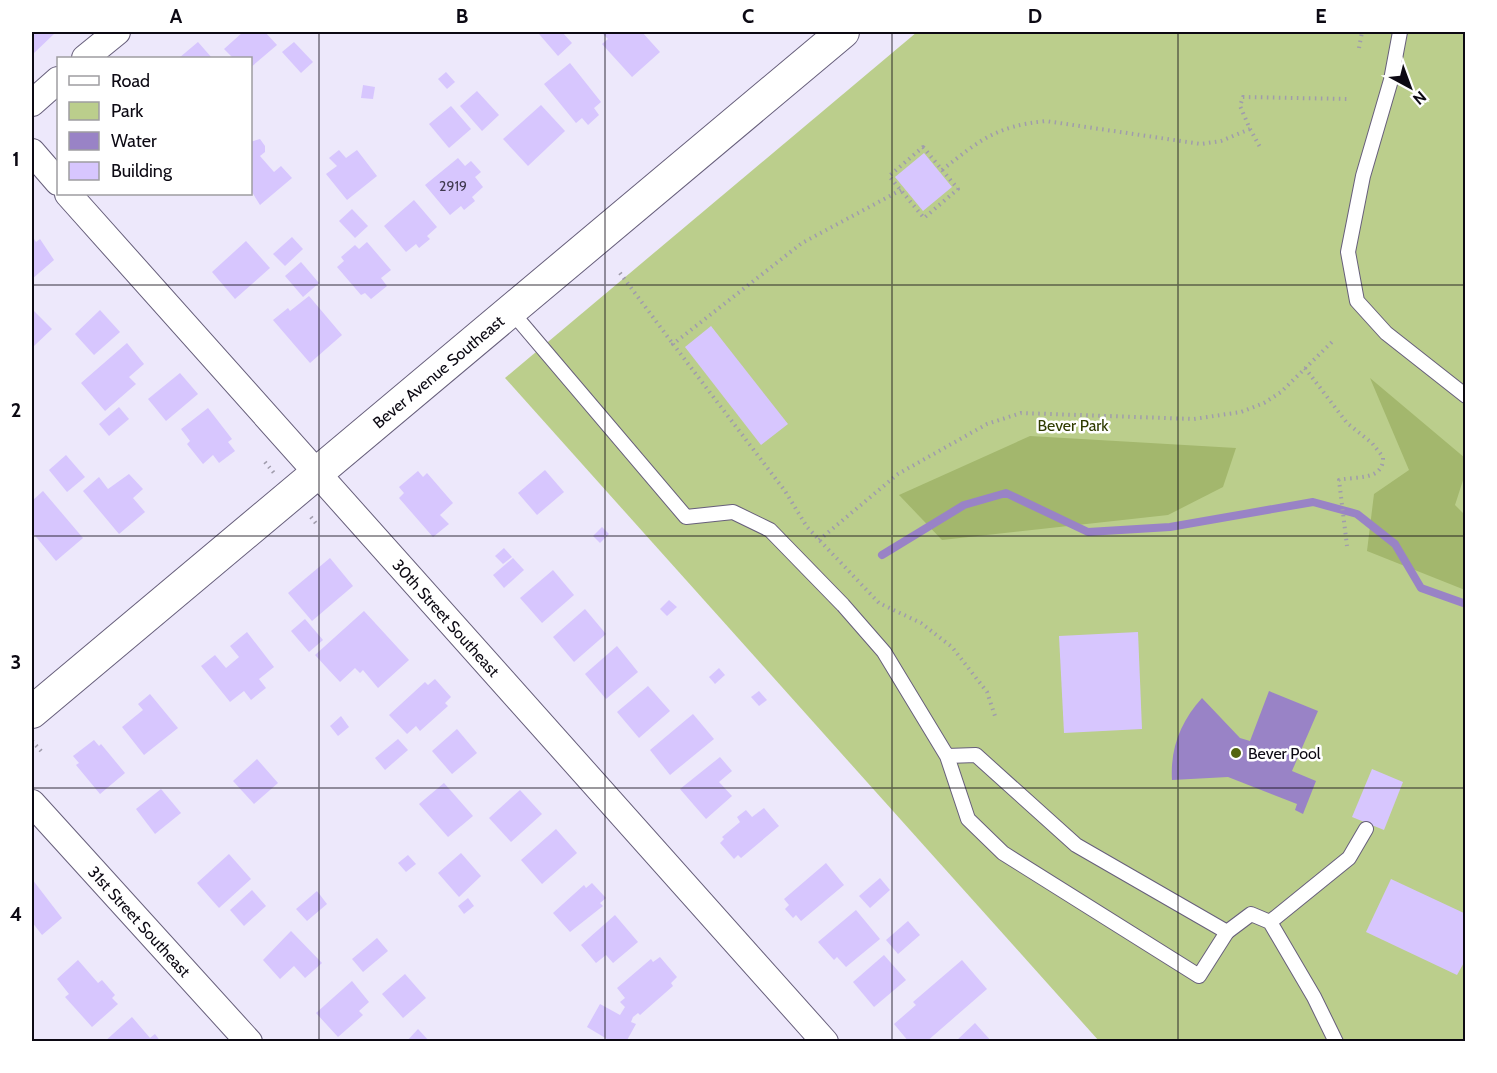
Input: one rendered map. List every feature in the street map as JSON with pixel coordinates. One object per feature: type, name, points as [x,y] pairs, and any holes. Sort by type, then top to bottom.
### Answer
[{"type":"street","points":[[86,57],[117,32]]},
{"type":"street","name":"Bever Avenue Southeast","points":[[32,712],[843,32]]},
{"type":"street","points":[[32,103],[57,81]]},
{"type":"street","points":[[32,152],[57,181]]},
{"type":"street","name":"30th Street Southeast","points":[[69,195],[825,1041]]},
{"type":"street","name":"31st Street Southeast","points":[[32,803],[249,1041]]},
{"type":"lane","points":[[1400,32],[1391,80],[1363,176],[1348,252],[1357,301],[1386,333],[1465,395]]},
{"type":"lane","points":[[511,311],[686,517],[733,512],[770,530],[843,605],[884,651],[947,756],[968,819],[1003,853],[1199,976],[1227,932],[1251,914],[1270,922],[1314,997],[1336,1041]]},
{"type":"lane","points":[[947,756],[976,755],[1076,845],[1227,932]]},
{"type":"lane","points":[[1270,922],[1349,858],[1366,829]]},
{"type":"path","points":[[1359,48],[1362,32]]},
{"type":"path","points":[[1261,149],[1240,106],[1244,97],[1349,99]]},
{"type":"path","points":[[942,170],[990,134],[1026,123],[1046,122],[1201,144],[1221,141],[1250,129]]},
{"type":"path","points":[[923,147],[958,189],[924,218],[901,190],[889,176],[923,147]]},
{"type":"path","points":[[673,344],[802,243],[901,190]]},
{"type":"path","points":[[620,273],[785,491],[819,540],[879,603],[921,623],[952,647],[987,692],[994,709],[994,716]]},
{"type":"path","points":[[819,540],[898,474],[987,424],[1021,413],[1194,419],[1241,412],[1264,403],[1281,392],[1335,339]]},
{"type":"path","points":[[1305,369],[1347,423],[1372,443],[1383,457],[1381,471],[1376,475],[1339,480],[1347,546]]},
{"type":"path","points":[[32,741],[42,752]]},
{"type":"green space","name":"Bever Park","points":[[917,32],[1465,32],[1465,1041],[1099,1041],[505,378]]},
{"type":"green space","points":[[1370,378],[1465,458],[1465,474],[1455,505],[1465,515],[1465,590],[1367,551],[1374,494],[1409,470]]},
{"type":"green space","points":[[1030,436],[1236,448],[1223,487],[1168,515],[942,540],[899,495]]},
{"type":"water","name":"Bever Pool","points":[[1269,691],[1318,711],[1292,771],[1316,781],[1303,814],[1295,810],[1297,804],[1228,777],[1172,780],[1173,757],[1178,736],[1188,716],[1202,698],[1240,738],[1250,741]]},
{"type":"building","points":[[32,32],[54,32],[55,33],[32,55]]},
{"type":"building","points":[[243,32],[265,32],[277,45],[252,66],[252,57],[232,57],[224,49]]},
{"type":"building","points":[[562,32],[572,43],[558,56],[539,34]]},
{"type":"building","points":[[642,32],[660,52],[632,77],[602,44],[608,39],[603,34]]},
{"type":"building","points":[[198,42],[211,57],[180,57]]},
{"type":"building","points":[[294,42],[313,62],[301,73],[282,52]]},
{"type":"building","points":[[570,63],[601,102],[594,108],[599,115],[588,125],[582,118],[576,123],[544,84]]},
{"type":"building","points":[[446,72],[455,82],[447,89],[438,79]]},
{"type":"building","points":[[363,85],[375,87],[373,99],[361,98]]},
{"type":"building","points":[[477,91],[499,115],[482,131],[460,106]]},
{"type":"building","points":[[541,105],[565,131],[528,166],[503,139]]},
{"type":"building","points":[[451,106],[471,129],[449,148],[429,124]]},
{"type":"building","points":[[260,139],[265,146],[265,152],[260,156],[274,172],[281,166],[292,178],[260,205],[252,192],[252,141]]},
{"type":"building","points":[[339,150],[346,158],[357,150],[377,176],[347,200],[326,174],[337,166],[329,158]]},
{"type":"building","points":[[924,153],[952,187],[923,211],[895,177]]},
{"type":"building","points":[[458,158],[465,166],[471,161],[481,172],[475,177],[483,187],[472,197],[475,201],[464,210],[461,206],[450,215],[425,185]]},
{"type":"building","points":[[414,200],[437,227],[427,236],[430,239],[419,248],[416,244],[406,252],[384,226]]},
{"type":"building","points":[[352,209],[368,226],[355,238],[339,221]]},
{"type":"building","points":[[32,236],[36,242],[40,239],[54,260],[32,279]]},
{"type":"building","points":[[292,237],[303,249],[285,266],[273,254]]},
{"type":"building","points":[[246,241],[270,268],[235,299],[212,272]]},
{"type":"building","points":[[367,242],[391,270],[381,278],[387,286],[371,299],[365,293],[361,295],[337,267],[344,261],[341,257],[355,245],[359,249]]},
{"type":"building","points":[[301,262],[319,283],[303,297],[285,276]]},
{"type":"building","points":[[309,296],[342,335],[310,363],[273,320],[288,308],[290,311]]},
{"type":"building","points":[[33,310],[52,329],[34,346],[32,344]]},
{"type":"building","points":[[100,310],[120,332],[94,355],[75,334]]},
{"type":"building","points":[[711,326],[788,424],[761,445],[685,347]]},
{"type":"building","points":[[127,343],[144,364],[129,377],[136,384],[105,411],[81,383]]},
{"type":"building","points":[[180,373],[198,394],[166,421],[148,399]]},
{"type":"building","points":[[119,407],[129,419],[109,436],[99,424]]},
{"type":"building","points":[[208,408],[232,439],[228,442],[235,451],[219,463],[213,455],[203,464],[187,444],[190,441],[181,429]]},
{"type":"building","points":[[66,455],[85,477],[67,492],[49,470]]},
{"type":"building","points":[[545,470],[564,492],[537,515],[518,493]]},
{"type":"building","points":[[418,471],[423,477],[427,473],[453,503],[440,515],[449,524],[433,537],[399,498],[404,493],[399,487]]},
{"type":"building","points":[[129,474],[143,489],[133,498],[145,512],[119,534],[83,491],[99,477],[108,489]]},
{"type":"building","points":[[43,491],[83,538],[56,561],[32,532],[32,501]]},
{"type":"building","points":[[602,527],[609,534],[600,543],[593,536]]},
{"type":"building","points":[[504,548],[512,557],[503,564],[495,556]]},
{"type":"building","points":[[330,558],[353,586],[312,621],[288,593]]},
{"type":"building","points":[[513,558],[524,570],[504,588],[493,575]]},
{"type":"building","points":[[553,570],[574,595],[542,623],[520,598]]},
{"type":"building","points":[[669,600],[677,607],[667,616],[660,609]]},
{"type":"building","points":[[585,609],[606,634],[574,662],[553,637]]},
{"type":"building","points":[[364,611],[409,660],[378,688],[363,670],[360,673],[355,668],[340,682],[315,655]]},
{"type":"building","points":[[305,619],[323,640],[309,652],[291,631]]},
{"type":"building","points":[[247,632],[274,667],[259,679],[266,688],[251,700],[244,691],[230,702],[201,666],[215,655],[226,668],[239,657],[230,646]]},
{"type":"building","points":[[1138,632],[1142,729],[1064,733],[1059,636]]},
{"type":"building","points":[[617,646],[638,672],[606,699],[585,674]]},
{"type":"building","points":[[719,668],[725,675],[715,684],[709,677]]},
{"type":"building","points":[[435,679],[451,697],[445,703],[448,706],[420,731],[416,726],[407,734],[389,715],[425,682],[428,685]]},
{"type":"building","points":[[648,686],[670,711],[639,738],[617,712]]},
{"type":"building","points":[[759,691],[767,700],[759,706],[751,697]]},
{"type":"building","points":[[150,694],[178,728],[144,755],[122,727],[143,710],[138,704]]},
{"type":"building","points":[[693,714],[714,739],[670,775],[650,750]]},
{"type":"building","points":[[341,716],[349,727],[338,736],[330,726]]},
{"type":"building","points":[[457,729],[477,753],[452,774],[432,751]]},
{"type":"building","points":[[398,739],[408,750],[385,770],[375,758]]},
{"type":"building","points":[[94,740],[99,746],[101,744],[125,773],[100,794],[76,765],[79,763],[73,756]]},
{"type":"building","points":[[720,757],[732,771],[719,782],[732,796],[706,819],[680,789]]},
{"type":"building","points":[[257,759],[278,783],[254,804],[233,781]]},
{"type":"building","points":[[1372,769],[1403,782],[1384,830],[1352,817]]},
{"type":"building","points":[[444,783],[473,816],[448,837],[419,804]]},
{"type":"building","points":[[161,789],[181,813],[155,834],[136,809]]},
{"type":"building","points":[[520,790],[542,814],[511,842],[489,818]]},
{"type":"building","points":[[764,808],[779,826],[741,858],[738,855],[734,859],[720,843],[724,839],[722,837],[740,822],[737,817],[746,810],[752,817]]},
{"type":"building","points":[[556,829],[577,853],[542,884],[521,860]]},
{"type":"building","points":[[461,853],[481,876],[459,897],[438,873]]},
{"type":"building","points":[[229,854],[251,879],[219,908],[197,883]]},
{"type":"building","points":[[408,855],[416,864],[406,872],[398,863]]},
{"type":"building","points":[[826,863],[844,885],[801,921],[796,915],[793,918],[785,909],[789,905],[784,899]]},
{"type":"building","points":[[880,878],[890,890],[870,908],[859,896]]},
{"type":"building","points":[[32,879],[62,918],[42,935],[32,922]]},
{"type":"building","points":[[1391,879],[1466,914],[1466,959],[1457,975],[1366,932]]},
{"type":"building","points":[[592,883],[606,898],[600,903],[603,906],[570,932],[553,913],[584,885],[586,888]]},
{"type":"building","points":[[252,890],[266,906],[244,926],[230,910]]},
{"type":"building","points":[[317,891],[327,904],[307,921],[296,909]]},
{"type":"building","points":[[468,898],[474,906],[464,914],[458,906]]},
{"type":"building","points":[[856,910],[880,939],[846,967],[837,957],[834,960],[818,942]]},
{"type":"building","points":[[615,915],[638,942],[613,963],[606,955],[596,963],[581,945]]},
{"type":"building","points":[[908,921],[920,935],[898,954],[886,940]]},
{"type":"building","points":[[291,931],[322,963],[305,978],[294,966],[280,979],[263,960]]},
{"type":"building","points":[[377,938],[388,951],[363,972],[352,959]]},
{"type":"building","points":[[884,955],[906,980],[874,1007],[853,982]]},
{"type":"building","points":[[660,957],[677,977],[671,983],[673,986],[640,1015],[638,1013],[633,1017],[631,1022],[636,1024],[626,1042],[612,1042],[587,1027],[600,1004],[620,1015],[625,1007],[620,1002],[625,998],[617,988],[651,959],[653,962]]},
{"type":"building","points":[[78,960],[98,983],[102,980],[115,995],[112,998],[118,1004],[92,1027],[65,997],[69,994],[57,979]]},
{"type":"building","points":[[962,960],[987,989],[926,1042],[909,1042],[894,1024],[916,1005],[913,1002]]},
{"type":"building","points":[[405,974],[426,998],[403,1018],[382,994]]},
{"type":"building","points":[[352,981],[369,1002],[359,1011],[363,1015],[338,1037],[316,1013]]},
{"type":"building","points":[[132,1017],[150,1038],[155,1034],[161,1042],[104,1042]]},
{"type":"building","points":[[975,1023],[992,1042],[955,1042]]},
{"type":"building","points":[[418,1029],[430,1042],[406,1042]]},
{"type":"waterway","points":[[882,555],[964,505],[1006,493],[1088,532],[1170,527],[1313,502],[1357,514],[1395,544],[1421,588],[1466,604]]},
{"type":"place","name":"Bever Pool","points":[[1236,753]]}]
